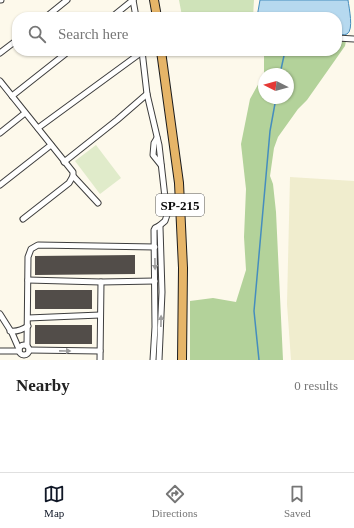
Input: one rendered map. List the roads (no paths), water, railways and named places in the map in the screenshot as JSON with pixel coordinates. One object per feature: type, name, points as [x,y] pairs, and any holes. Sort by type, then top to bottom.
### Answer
[{"type":"highway","points":[[154,0],[156,12]]},
{"type":"highway","name":"SP-215","points":[[162,56],[179,183],[182,268],[182,360]]},
{"type":"street","points":[[52,12],[67,0]]},
{"type":"street","points":[[118,12],[133,0],[135,12]]},
{"type":"street","points":[[342,38],[354,39]]},
{"type":"street","points":[[0,53],[12,44]]},
{"type":"street","points":[[12,96],[63,56]]},
{"type":"street","points":[[38,128],[137,56]]},
{"type":"street","points":[[142,56],[147,94],[161,157],[167,215],[165,221],[154,228],[156,281],[153,360]]},
{"type":"street","points":[[0,81],[73,172],[73,176],[98,203]]},
{"type":"street","points":[[64,162],[147,94]]},
{"type":"street","points":[[0,133],[25,113]]},
{"type":"street","points":[[0,185],[51,145]]},
{"type":"street","points":[[23,219],[70,183],[73,176]]},
{"type":"street","points":[[159,226],[162,292],[159,360]]},
{"type":"street","points":[[28,360],[28,257],[31,249],[38,245],[155,247]]},
{"type":"street","points":[[28,280],[101,282],[156,281]]},
{"type":"street","points":[[100,360],[101,282]]},
{"type":"street","points":[[0,314],[11,332],[23,360]]},
{"type":"street","points":[[28,318],[100,315]]},
{"type":"street","points":[[11,332],[23,330],[28,326]]},
{"type":"street","points":[[11,332],[27,348]]},
{"type":"street","points":[[0,351],[20,351],[27,348],[100,351]]},
{"type":"street","points":[[20,351],[27,348]]},
{"type":"water","points":[[260,0],[348,0],[350,28],[347,34],[342,34],[342,12],[258,12]]},
{"type":"waterway","points":[[281,68],[284,56]]},
{"type":"waterway","points":[[259,360],[254,311],[270,131],[275,104]]}]
